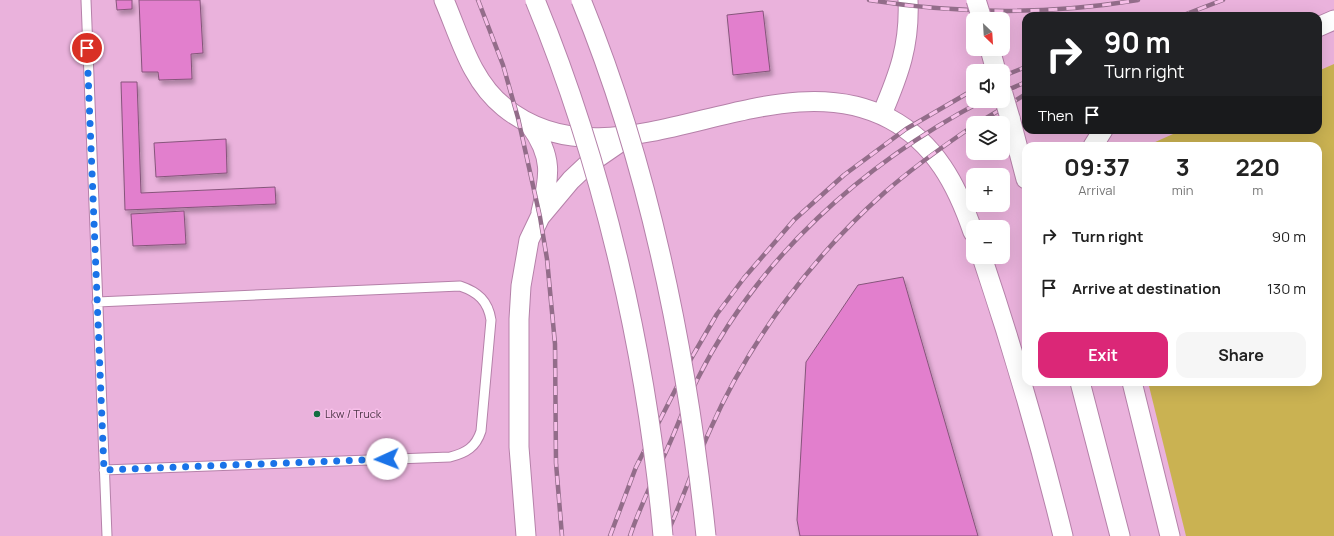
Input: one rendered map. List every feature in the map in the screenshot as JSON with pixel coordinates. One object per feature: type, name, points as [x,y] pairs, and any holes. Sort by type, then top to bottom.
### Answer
[{"type":"street","points":[[444,0],[469,61],[481,82],[503,106],[530,125],[552,134],[569,137],[591,138],[638,134],[766,106],[825,100],[846,103],[882,114],[906,128],[933,153],[954,183],[969,220]]},
{"type":"street","points":[[535,0],[557,57],[581,130],[596,180],[621,276],[637,345],[653,450],[663,536]]},
{"type":"street","points":[[581,0],[615,93],[657,243],[674,319],[686,386],[706,536]]},
{"type":"street","points":[[882,114],[904,56],[908,30],[908,0]]},
{"type":"street","points":[[976,0],[980,12]]},
{"type":"street","points":[[1322,25],[1334,20]]},
{"type":"street","points":[[1007,108],[1022,164]]},
{"type":"street","points":[[526,536],[519,447],[519,320],[521,286],[529,240],[540,217],[549,179],[547,157],[543,145],[530,125]]},
{"type":"street","points":[[540,217],[571,180],[587,165],[619,143],[638,134]]},
{"type":"street","points":[[984,264],[1022,382]]},
{"type":"street","points":[[1023,386],[1044,459],[1063,536]]},
{"type":"street","points":[[1081,386],[1120,536]]},
{"type":"street","points":[[1133,386],[1170,536]]},
{"type":"lane","points":[[86,0],[106,536]]},
{"type":"lane","points":[[97,302],[460,286],[471,290],[485,301],[490,310],[491,320],[481,431],[475,445],[462,454],[450,457],[104,470]]},
{"type":"shaded area","points":[[1334,64],[1334,536],[1186,536],[1149,386],[1322,386],[1322,142],[1155,142],[1173,134],[1322,134],[1322,69]]},
{"type":"building","points":[[116,0],[132,0],[132,9],[117,10]]},
{"type":"building","points":[[139,0],[200,0],[203,53],[191,54],[192,79],[159,80],[158,72],[142,72]]},
{"type":"building","points":[[763,11],[770,71],[733,75],[727,15]]},
{"type":"building","points":[[121,82],[137,82],[141,193],[275,187],[276,204],[125,210]]},
{"type":"building","points":[[226,139],[227,173],[156,177],[154,143]]},
{"type":"building","points":[[184,211],[186,244],[133,246],[131,214]]},
{"type":"building","points":[[903,277],[978,536],[800,536],[797,520],[806,362],[858,285]]},
{"type":"railway","points":[[478,0],[503,65],[518,118],[540,217],[547,259],[555,344],[556,463],[562,536]]},
{"type":"railway","points":[[869,0],[936,8],[1003,11],[1071,8],[1138,0]]},
{"type":"railway","points":[[1192,12],[1223,0]]},
{"type":"railway","points":[[1010,73],[1022,69]]},
{"type":"railway","points":[[1010,89],[1022,84]]},
{"type":"railway","points":[[610,536],[636,467],[692,357],[717,314],[744,278],[794,220],[844,175],[906,129],[966,94]]},
{"type":"railway","points":[[990,116],[1022,96]]},
{"type":"railway","points":[[630,536],[643,502],[697,380],[722,335],[751,293],[783,254],[818,218],[856,185],[896,154],[938,126],[970,108]]},
{"type":"railway","points":[[666,536],[704,443],[726,397],[763,333],[785,302],[808,273],[857,218],[905,175],[966,131]]},
{"type":"place","name":"Lkw / Truck","points":[[317,414]]},
{"type":"route","points":[[87,48],[104,470],[387,459]]}]
